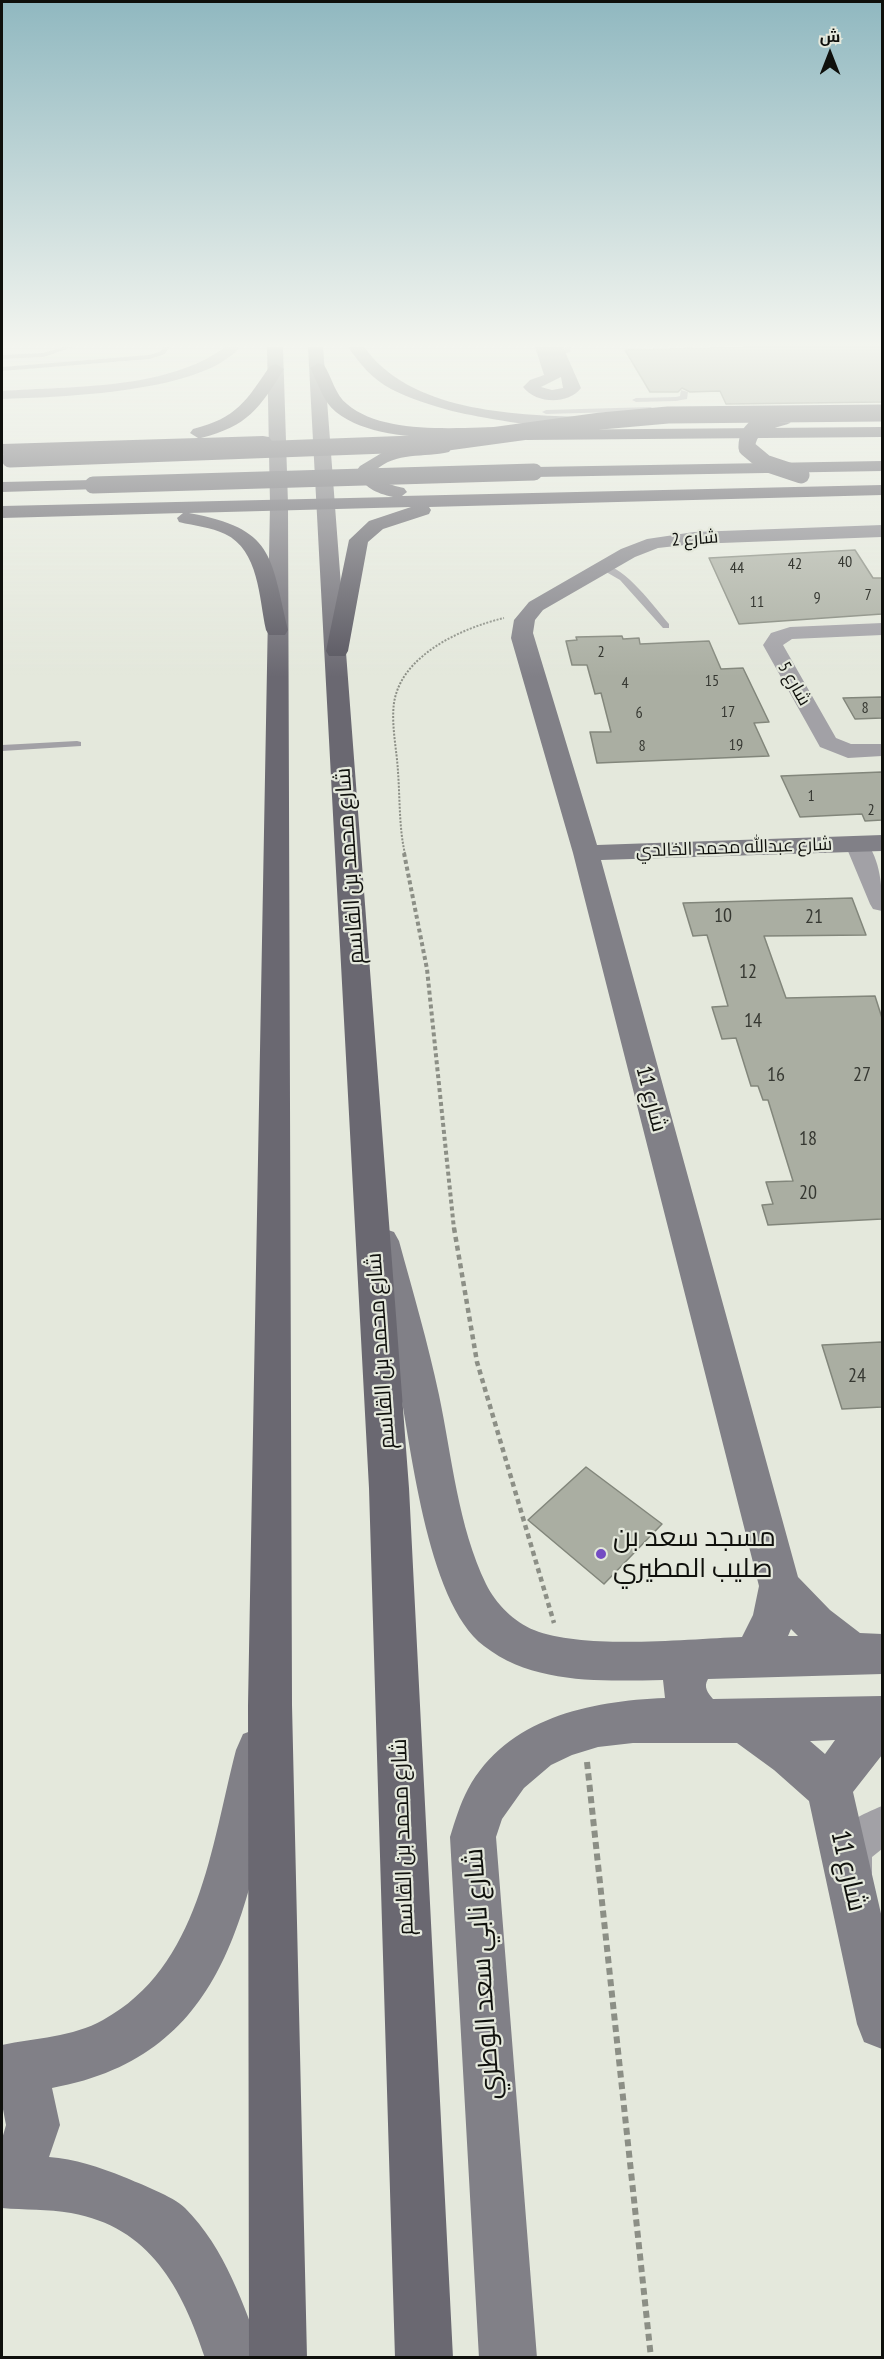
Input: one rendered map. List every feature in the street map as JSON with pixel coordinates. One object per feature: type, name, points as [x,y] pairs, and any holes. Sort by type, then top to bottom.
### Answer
[{"type":"highway","points":[[4,460],[79,457]]},
{"type":"highway","points":[[2,507],[190,494],[211,489],[222,482],[228,469],[224,462],[216,457]]},
{"type":"highway","points":[[385,457],[366,470],[368,480],[392,491],[503,497]]},
{"type":"highway","points":[[2,487],[93,485],[704,457]]},
{"type":"highway","points":[[757,457],[801,475],[836,480],[882,480]]},
{"type":"highway","points":[[4,460],[101,468],[531,464],[882,466]]},
{"type":"highway","points":[[2,513],[503,497],[882,490]]},
{"type":"highway","points":[[337,651],[359,540],[365,532],[389,519],[420,510],[465,504],[732,493]]},
{"type":"highway","points":[[2,513],[166,516],[210,522],[230,528],[244,536],[257,550],[277,630]]},
{"type":"main road","points":[[278,457],[270,1705],[278,2358]]},
{"type":"main road","name":"شارع محمد بن القاسم","points":[[321,457],[337,651],[390,1500],[424,2358]]},
{"type":"street","name":"شارع 2","points":[[526,614],[640,548],[671,540],[882,531]]},
{"type":"street","name":"شارع 11","points":[[526,614],[521,626],[522,638],[586,853],[780,1586],[777,1612],[769,1636],[753,1658]]},
{"type":"street","name":"شارع 5","points":[[882,629],[790,633],[778,637],[773,645],[828,742],[848,751],[882,750]]},
{"type":"street","name":"شارع عبدالله محمد الخالدي","points":[[586,853],[882,843]]},
{"type":"street","points":[[856,844],[882,903]]},
{"type":"street","points":[[371,1198],[415,1366],[453,1546],[469,1593],[485,1619],[518,1645],[565,1659],[696,1660],[869,1654]]},
{"type":"street","name":"شارع 11","points":[[780,1586],[826,1636],[869,1654]]},
{"type":"street","points":[[696,1660],[685,1672],[683,1690],[690,1707],[790,1754],[829,1788],[850,1758],[882,1723]]},
{"type":"street","points":[[2,2071],[69,2059],[118,2041],[158,2013],[185,1980],[215,1925],[270,1705]]},
{"type":"street","name":"شارع نابي سعد الوطري","points":[[508,2358],[473,1837],[486,1803],[507,1772],[535,1748],[583,1727],[627,1721],[882,1717]]},
{"type":"street","name":"شارع 11","points":[[829,1788],[882,2024]]},
{"type":"street","points":[[850,1882],[851,1848],[864,1835],[882,1827]]},
{"type":"street","points":[[2,2076],[10,2076],[28,2096],[33,2125],[22,2157],[2,2170]]},
{"type":"street","points":[[2,2181],[72,2186],[118,2202],[164,2226],[194,2264],[219,2314],[234,2358]]},
{"type":"lane","points":[[604,567],[623,578],[666,626]]},
{"type":"lane","points":[[2,748],[77,744]]},
{"type":"path","points":[[526,614],[475,625],[411,666],[400,682],[394,704],[403,846],[428,969],[453,1228],[477,1362],[565,1659]]},
{"type":"path","points":[[583,1727],[651,2358]]},
{"type":"building","points":[[855,550],[873,578],[882,578],[882,614],[739,624],[709,558]]},
{"type":"building","points":[[622,636],[623,639],[639,638],[640,644],[709,641],[721,669],[743,668],[769,722],[754,723],[769,756],[597,763],[590,732],[611,732],[601,693],[595,694],[587,665],[572,665],[566,641],[577,640],[576,637]]},
{"type":"building","points":[[882,697],[882,718],[855,719],[843,698]]},
{"type":"building","points":[[882,772],[882,820],[865,821],[862,814],[800,817],[781,776]]},
{"type":"building","points":[[852,898],[866,935],[764,936],[786,998],[875,996],[882,1018],[882,1219],[768,1225],[762,1205],[773,1204],[766,1182],[793,1181],[768,1100],[763,1100],[758,1086],[751,1086],[736,1038],[722,1039],[712,1007],[728,1006],[707,935],[693,936],[683,903]]},
{"type":"building","points":[[882,1342],[882,1407],[842,1409],[822,1345]]},
{"type":"building","name":"مسجد سعد بن صليب المطيري","points":[[586,1467],[662,1524],[604,1584],[528,1520]]},
{"type":"place","name":"مسجد سعد بن صليب المطيري","points":[[601,1554]]}]
